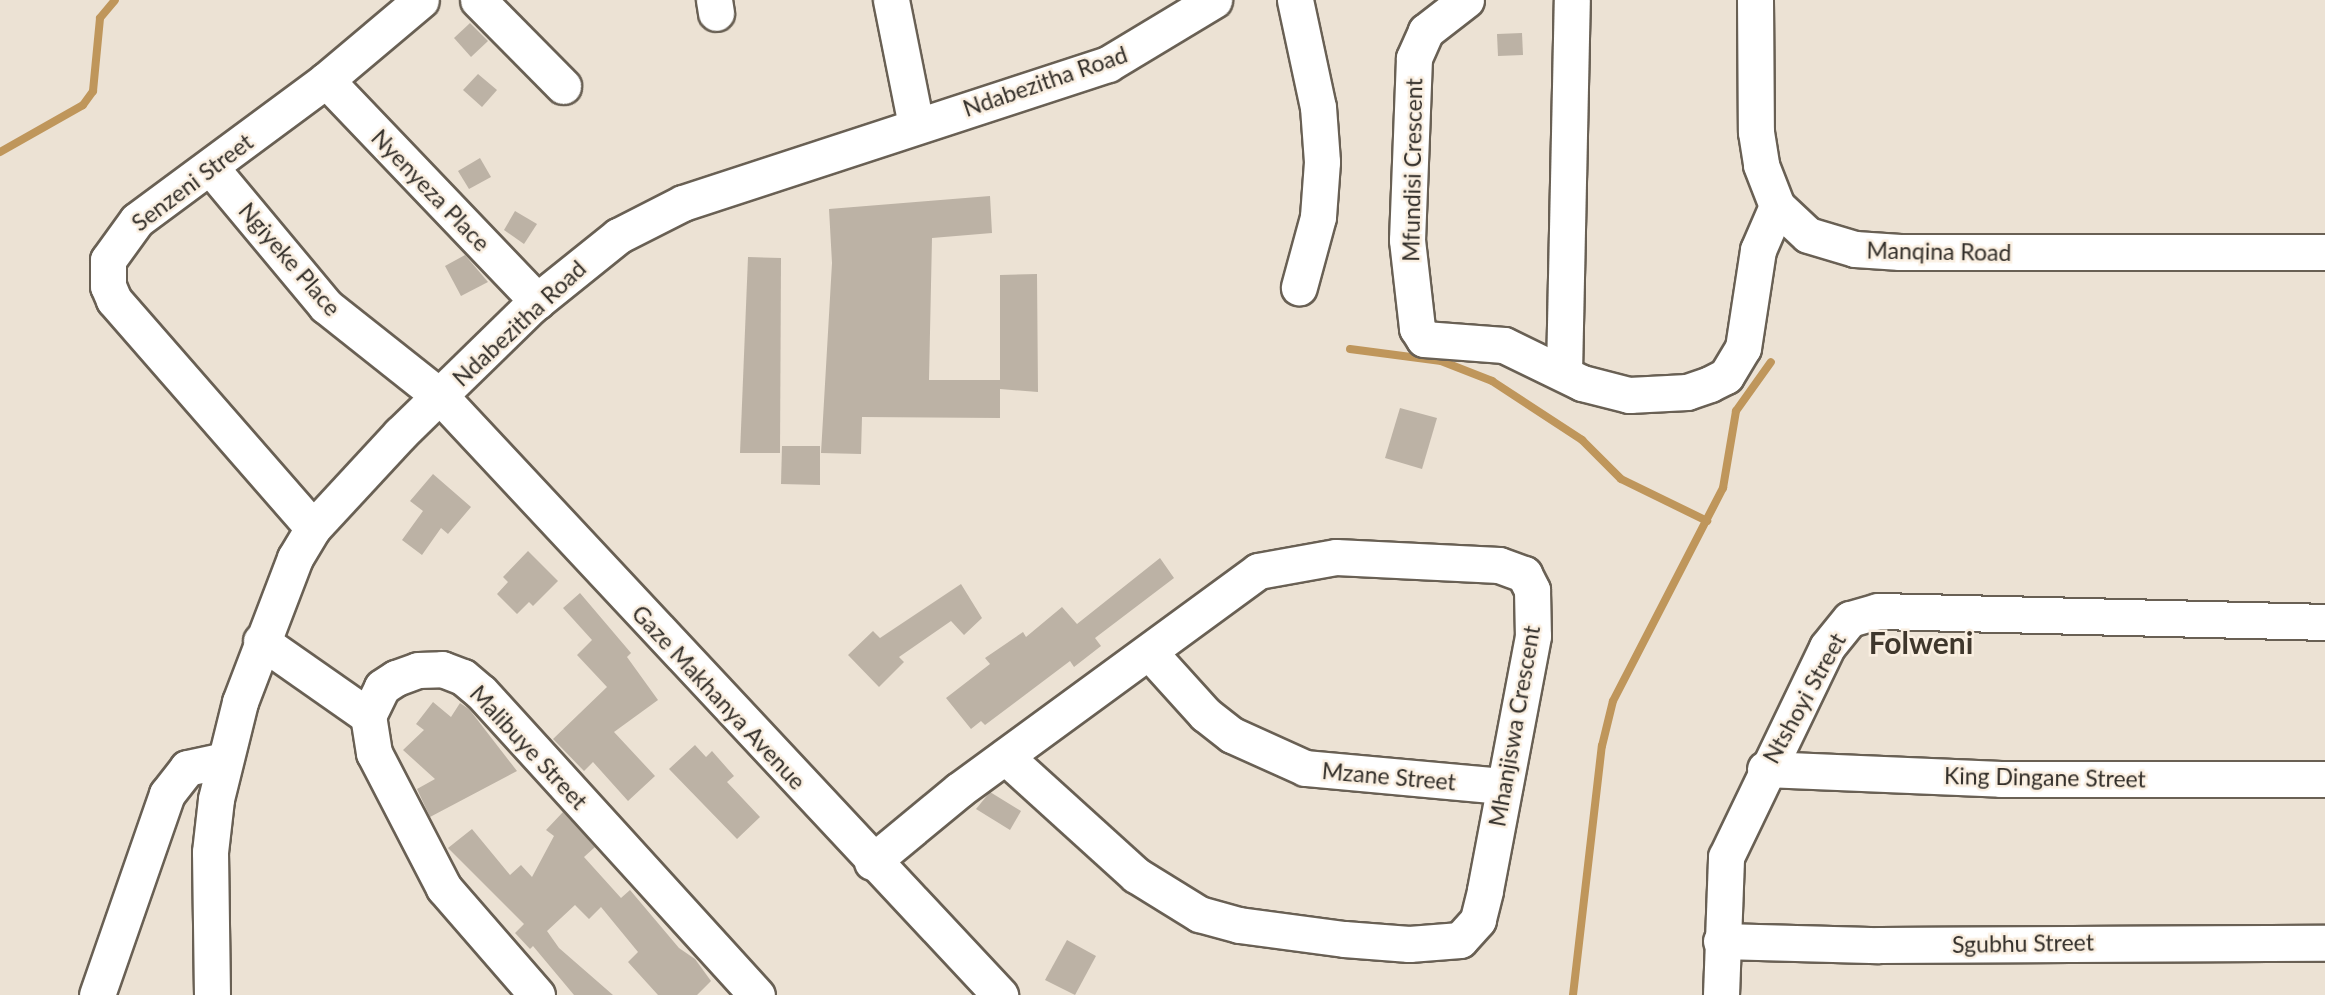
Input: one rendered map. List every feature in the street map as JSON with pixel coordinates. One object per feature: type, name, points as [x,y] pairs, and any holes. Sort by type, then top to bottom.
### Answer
[{"type":"street","name":"Senzeni Street","points":[[313,528],[114,300],[108,286],[108,260],[137,220],[211,168],[326,80],[421,0]]},
{"type":"street","points":[[478,0],[564,86]]},
{"type":"street","points":[[891,0],[916,125]]},
{"type":"street","name":"Ndabezitha Road","points":[[212,995],[207,901],[224,760],[279,592],[313,528],[355,480],[537,301],[618,236],[683,203],[1108,64],[1214,0]]},
{"type":"street","points":[[1295,0],[1318,107],[1322,162],[1318,218],[1299,287]]},
{"type":"street","name":"Mfundisi Crescent","points":[[1466,0],[1426,31],[1415,58],[1407,240],[1417,328],[1424,340],[1475,340],[1503,345],[1605,391],[1629,395],[1687,392],[1726,376],[1743,348],[1758,250],[1777,206]]},
{"type":"street","points":[[1564,373],[1572,0]]},
{"type":"street","name":"Manqina Road","points":[[1755,0],[1756,131],[1761,165],[1777,206],[1808,235],[1855,249],[2325,252]]},
{"type":"street","name":"Nyenyeza Place","points":[[326,80],[537,301]]},
{"type":"street","name":"Ngiyeke Place","points":[[211,168],[326,306],[440,397]]},
{"type":"street","name":"Gaze Makhanya Avenue","points":[[440,397],[872,862],[1000,995]]},
{"type":"street","name":"Mhanjiswa Crescent","points":[[872,862],[1006,757],[1149,652],[1233,586],[1278,565],[1374,556],[1514,567],[1532,590],[1534,636],[1475,927],[1460,940],[1409,944],[1290,933],[1199,914],[1136,875],[1006,757]]},
{"type":"street","name":"Ntshoyi Street","points":[[1721,995],[1726,857],[1765,769],[1826,647],[1838,629],[1864,612],[2325,622]]},
{"type":"street","points":[[261,641],[368,716],[374,753],[425,859],[517,988]]},
{"type":"street","name":"Mzane Street","points":[[1149,652],[1205,714],[1232,735],[1305,768],[1503,786]]},
{"type":"street","name":"Malibuye Street","points":[[368,716],[382,687],[396,678],[418,670],[442,669],[463,677],[757,995]]},
{"type":"street","points":[[97,995],[167,794],[187,768],[224,760]]},
{"type":"street","name":"King Dingane Street","points":[[1765,769],[2001,779],[2325,779]]},
{"type":"street","name":"Sgubhu Street","points":[[1721,941],[1867,945],[2325,943]]},
{"type":"building","points":[[470,23],[488,41],[471,57],[454,38]]},
{"type":"building","points":[[1522,33],[1523,55],[1498,56],[1497,34]]},
{"type":"building","points":[[478,74],[497,90],[482,107],[463,90]]},
{"type":"building","points":[[480,158],[491,177],[469,189],[458,171]]},
{"type":"building","points":[[990,196],[992,233],[932,238],[929,380],[1000,380],[1000,275],[1037,274],[1038,392],[1000,389],[1000,418],[862,417],[861,454],[821,453],[832,263],[829,209]]},
{"type":"building","points":[[515,211],[537,224],[524,244],[504,230]]},
{"type":"building","points":[[465,255],[488,282],[461,296],[445,266]]},
{"type":"building","points":[[748,257],[781,258],[780,453],[740,453]]},
{"type":"building","points":[[1400,408],[1437,418],[1422,469],[1385,458]]},
{"type":"building","points":[[782,446],[820,446],[820,485],[781,484]]},
{"type":"building","points":[[433,474],[471,507],[448,534],[441,528],[422,555],[402,540],[423,511],[410,501]]},
{"type":"building","points":[[528,551],[558,581],[533,606],[529,602],[517,614],[497,594],[508,582],[503,577]]},
{"type":"building","points":[[1160,558],[1174,578],[1095,638],[1101,646],[1074,667],[1070,661],[985,725],[981,721],[971,729],[946,698],[990,664],[985,658],[1023,632],[1026,637],[1062,607],[1077,624]]},
{"type":"building","points":[[961,584],[982,618],[964,635],[951,621],[899,657],[904,662],[879,687],[848,655],[873,631],[880,638]]},
{"type":"building","points":[[580,593],[631,653],[627,657],[658,700],[614,732],[655,776],[628,801],[593,762],[584,771],[553,739],[607,687],[577,655],[592,640],[563,608]]},
{"type":"building","points":[[433,702],[451,717],[460,703],[469,709],[517,771],[430,817],[417,789],[435,779],[403,750],[424,730],[416,724]]},
{"type":"building","points":[[695,745],[706,757],[712,751],[734,776],[727,782],[760,817],[737,839],[669,769]]},
{"type":"building","points":[[990,792],[1021,811],[1010,830],[976,809]]},
{"type":"building","points":[[563,812],[595,847],[584,857],[621,898],[630,890],[679,948],[695,959],[711,981],[697,995],[658,995],[628,962],[638,952],[601,907],[589,919],[575,905],[547,931],[559,948],[613,995],[574,995],[533,946],[530,949],[515,933],[524,924],[448,848],[472,829],[510,875],[521,865],[532,877],[554,836],[546,830]]},
{"type":"building","points":[[1067,940],[1096,956],[1075,995],[1045,980]]},
{"type":"waterway","points":[[0,152],[83,105],[93,91],[100,18],[115,0]]},
{"type":"waterway","points":[[1350,349],[1441,361],[1492,381],[1582,440],[1621,479],[1707,521]]},
{"type":"waterway","points":[[1573,995],[1602,746],[1613,701],[1723,488],[1736,411],[1771,362]]},
{"type":"district","name":"Folweni","points":[[1921,642]]}]
